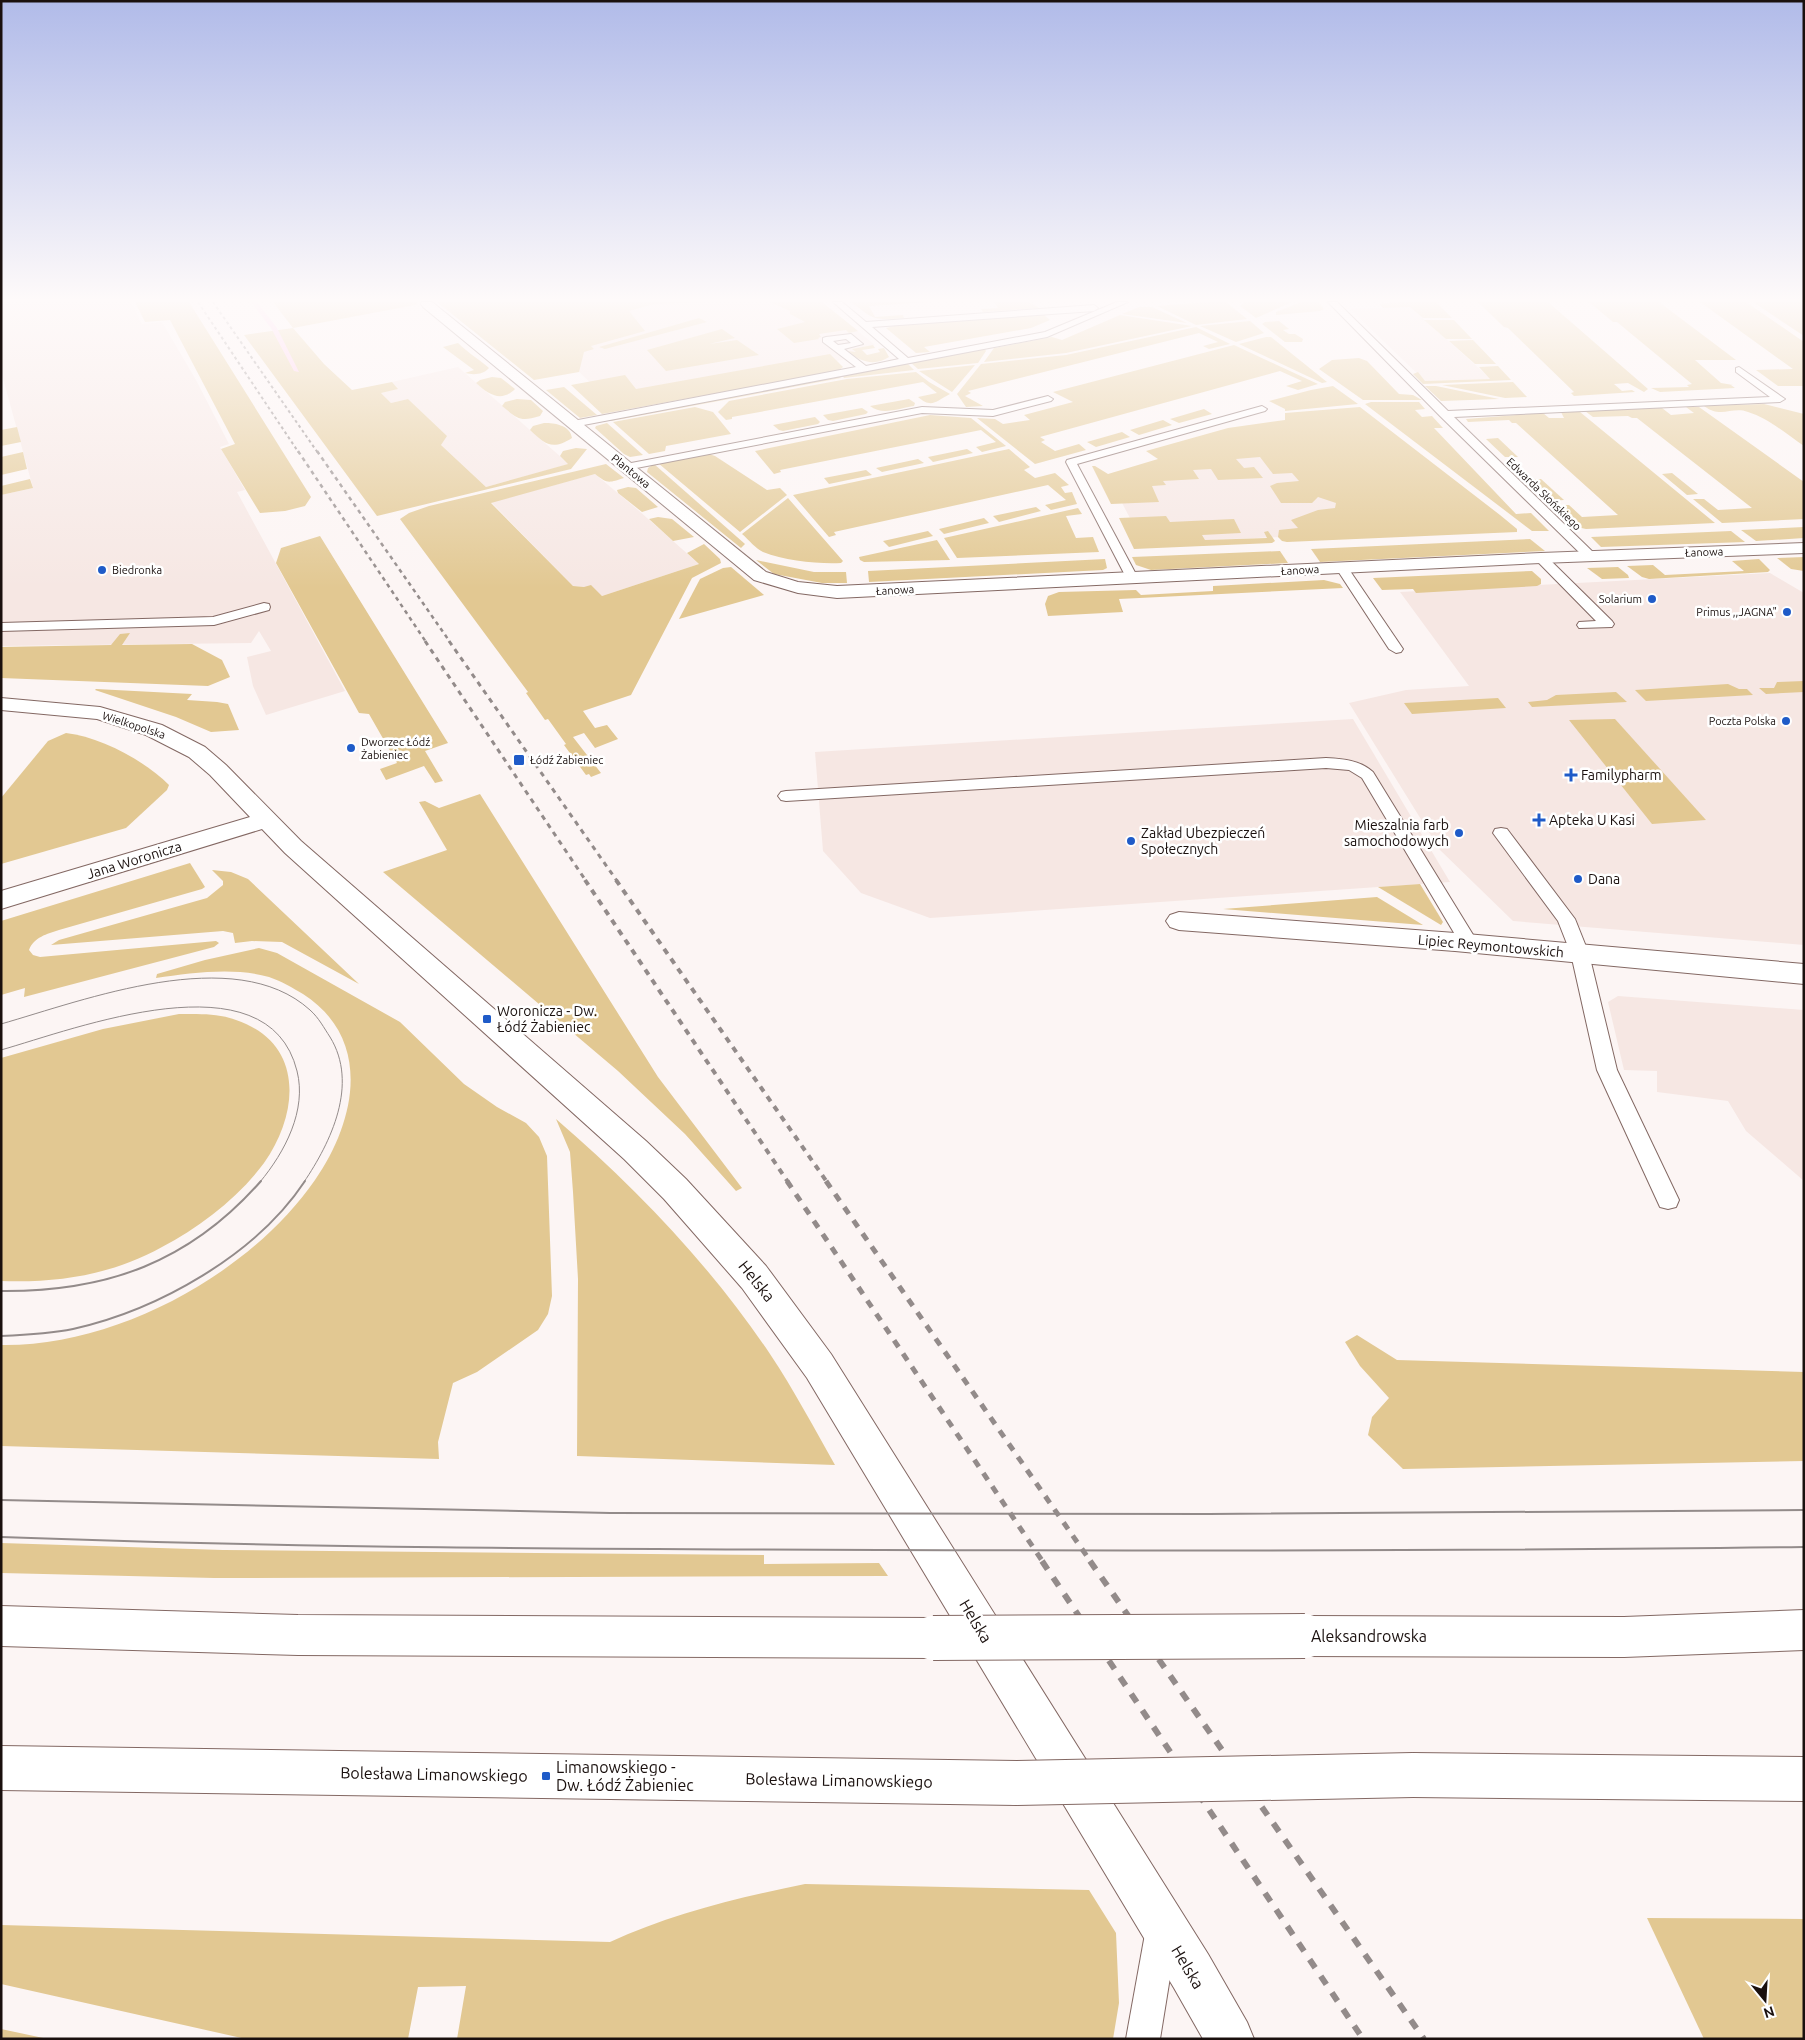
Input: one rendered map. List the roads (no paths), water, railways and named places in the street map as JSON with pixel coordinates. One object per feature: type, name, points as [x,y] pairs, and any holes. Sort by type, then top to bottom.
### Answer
[{"type":"street","name":"Plantowa","points":[[541,397],[760,576],[796,588]]},
{"type":"street","name":"Łanowa","points":[[796,588],[837,592],[1541,558],[1804,548]]},
{"type":"street","name":"Wielkopolska","points":[[1,704],[88,711],[154,730],[197,752],[218,770],[299,852],[635,1150],[703,1218]]},
{"type":"street","name":"Jana Woronicza","points":[[1,900],[267,820]]},
{"type":"street","name":"Lipiec Reymontowskich","points":[[1179,921],[1469,943],[1802,977]]},
{"type":"street","name":"Helska","points":[[703,1218],[774,1302],[818,1366],[1162,1925],[1230,2039]]},
{"type":"street","name":"Aleksandrowska","points":[[1,1626],[298,1635],[933,1638],[1624,1637],[1804,1630]]},
{"type":"street","name":"Bolesława Limanowskiego","points":[[1,1768],[1017,1782],[1413,1775],[1804,1779]]},
{"type":"lane","points":[[573,424],[712,397]]},
{"type":"lane","name":"Edwarda Słońskiego","points":[[1427,397],[1590,556]]},
{"type":"lane","points":[[1444,414],[1780,399],[1777,397]]},
{"type":"lane","points":[[626,467],[922,410],[994,413],[1048,399]]},
{"type":"lane","points":[[1132,578],[1071,462],[1262,409]]},
{"type":"lane","points":[[1541,558],[1607,624],[1584,625]]},
{"type":"lane","points":[[1342,568],[1396,648]]},
{"type":"lane","points":[[1,628],[214,621],[264,607]]},
{"type":"lane","points":[[786,796],[1326,762],[1344,764],[1359,768],[1368,775],[1469,943]]},
{"type":"lane","points":[[1501,833],[1566,918],[1580,954],[1607,1070],[1668,1200]]},
{"type":"lane","points":[[1143,2039],[1162,1925]]},
{"type":"tram line","points":[[1,1024],[74,1002],[159,982],[201,978],[242,980],[279,990],[310,1010],[319,1020],[330,1037],[338,1055],[342,1074],[342,1093],[332,1131],[324,1149],[304,1182]]},
{"type":"tram line","points":[[1,1050],[74,1028],[166,1009],[210,1007],[249,1015],[279,1036],[297,1071],[299,1086],[299,1101],[292,1130],[278,1157],[260,1182]]},
{"type":"tram line","points":[[1,1291],[40,1290],[76,1286],[111,1278],[144,1267],[175,1252],[205,1232],[234,1209],[261,1181]]},
{"type":"tram line","points":[[1,1336],[73,1329],[138,1308],[171,1293],[202,1276],[260,1233],[284,1208],[305,1181]]},
{"type":"tram line","points":[[1,1500],[610,1513],[1209,1514],[1804,1510]]},
{"type":"tram line","points":[[1,1537],[331,1546],[660,1549],[1342,1550],[1804,1547]]},
{"type":"railway","points":[[262,397],[299,453]]},
{"type":"railway","points":[[279,397],[318,453]]},
{"type":"railway","points":[[298,451],[426,642]]},
{"type":"railway","points":[[317,451],[450,642]]},
{"type":"railway","points":[[425,641],[586,881]]},
{"type":"railway","points":[[449,641],[617,881]]},
{"type":"railway","points":[[585,880],[788,1182]]},
{"type":"railway","points":[[616,880],[827,1182]]},
{"type":"railway","points":[[787,1181],[1043,1562]]},
{"type":"railway","points":[[826,1181],[1091,1562]]},
{"type":"railway","points":[[1042,1561],[1363,2039]]},
{"type":"railway","points":[[1090,1561],[1424,2039]]},
{"type":"place","name":"Biedronka","points":[[102,570]]},
{"type":"place","name":"Solarium","points":[[1652,599]]},
{"type":"place","name":"Primus ,,JAGNA\"","points":[[1787,612]]},
{"type":"place","name":"Poczta Polska","points":[[1786,721]]},
{"type":"place","name":"Dworzec Łódź Żabieniec","points":[[351,748]]},
{"type":"place","name":"Łódź Żabieniec","points":[[519,760]]},
{"type":"place","name":"Familypharm","points":[[1571,775]]},
{"type":"place","name":"Apteka U Kasi","points":[[1539,820]]},
{"type":"place","name":"Mieszalnia farb samochodowych","points":[[1459,833]]},
{"type":"place","name":"Zakład Ubezpieczeń Społecznych","points":[[1131,841]]},
{"type":"place","name":"Dana","points":[[1578,879]]},
{"type":"place","name":"Woronicza - Dw. Łódź Żabieniec","points":[[487,1019]]},
{"type":"place","name":"Limanowskiego - Dw. Łódź Żabieniec","points":[[546,1776]]}]
